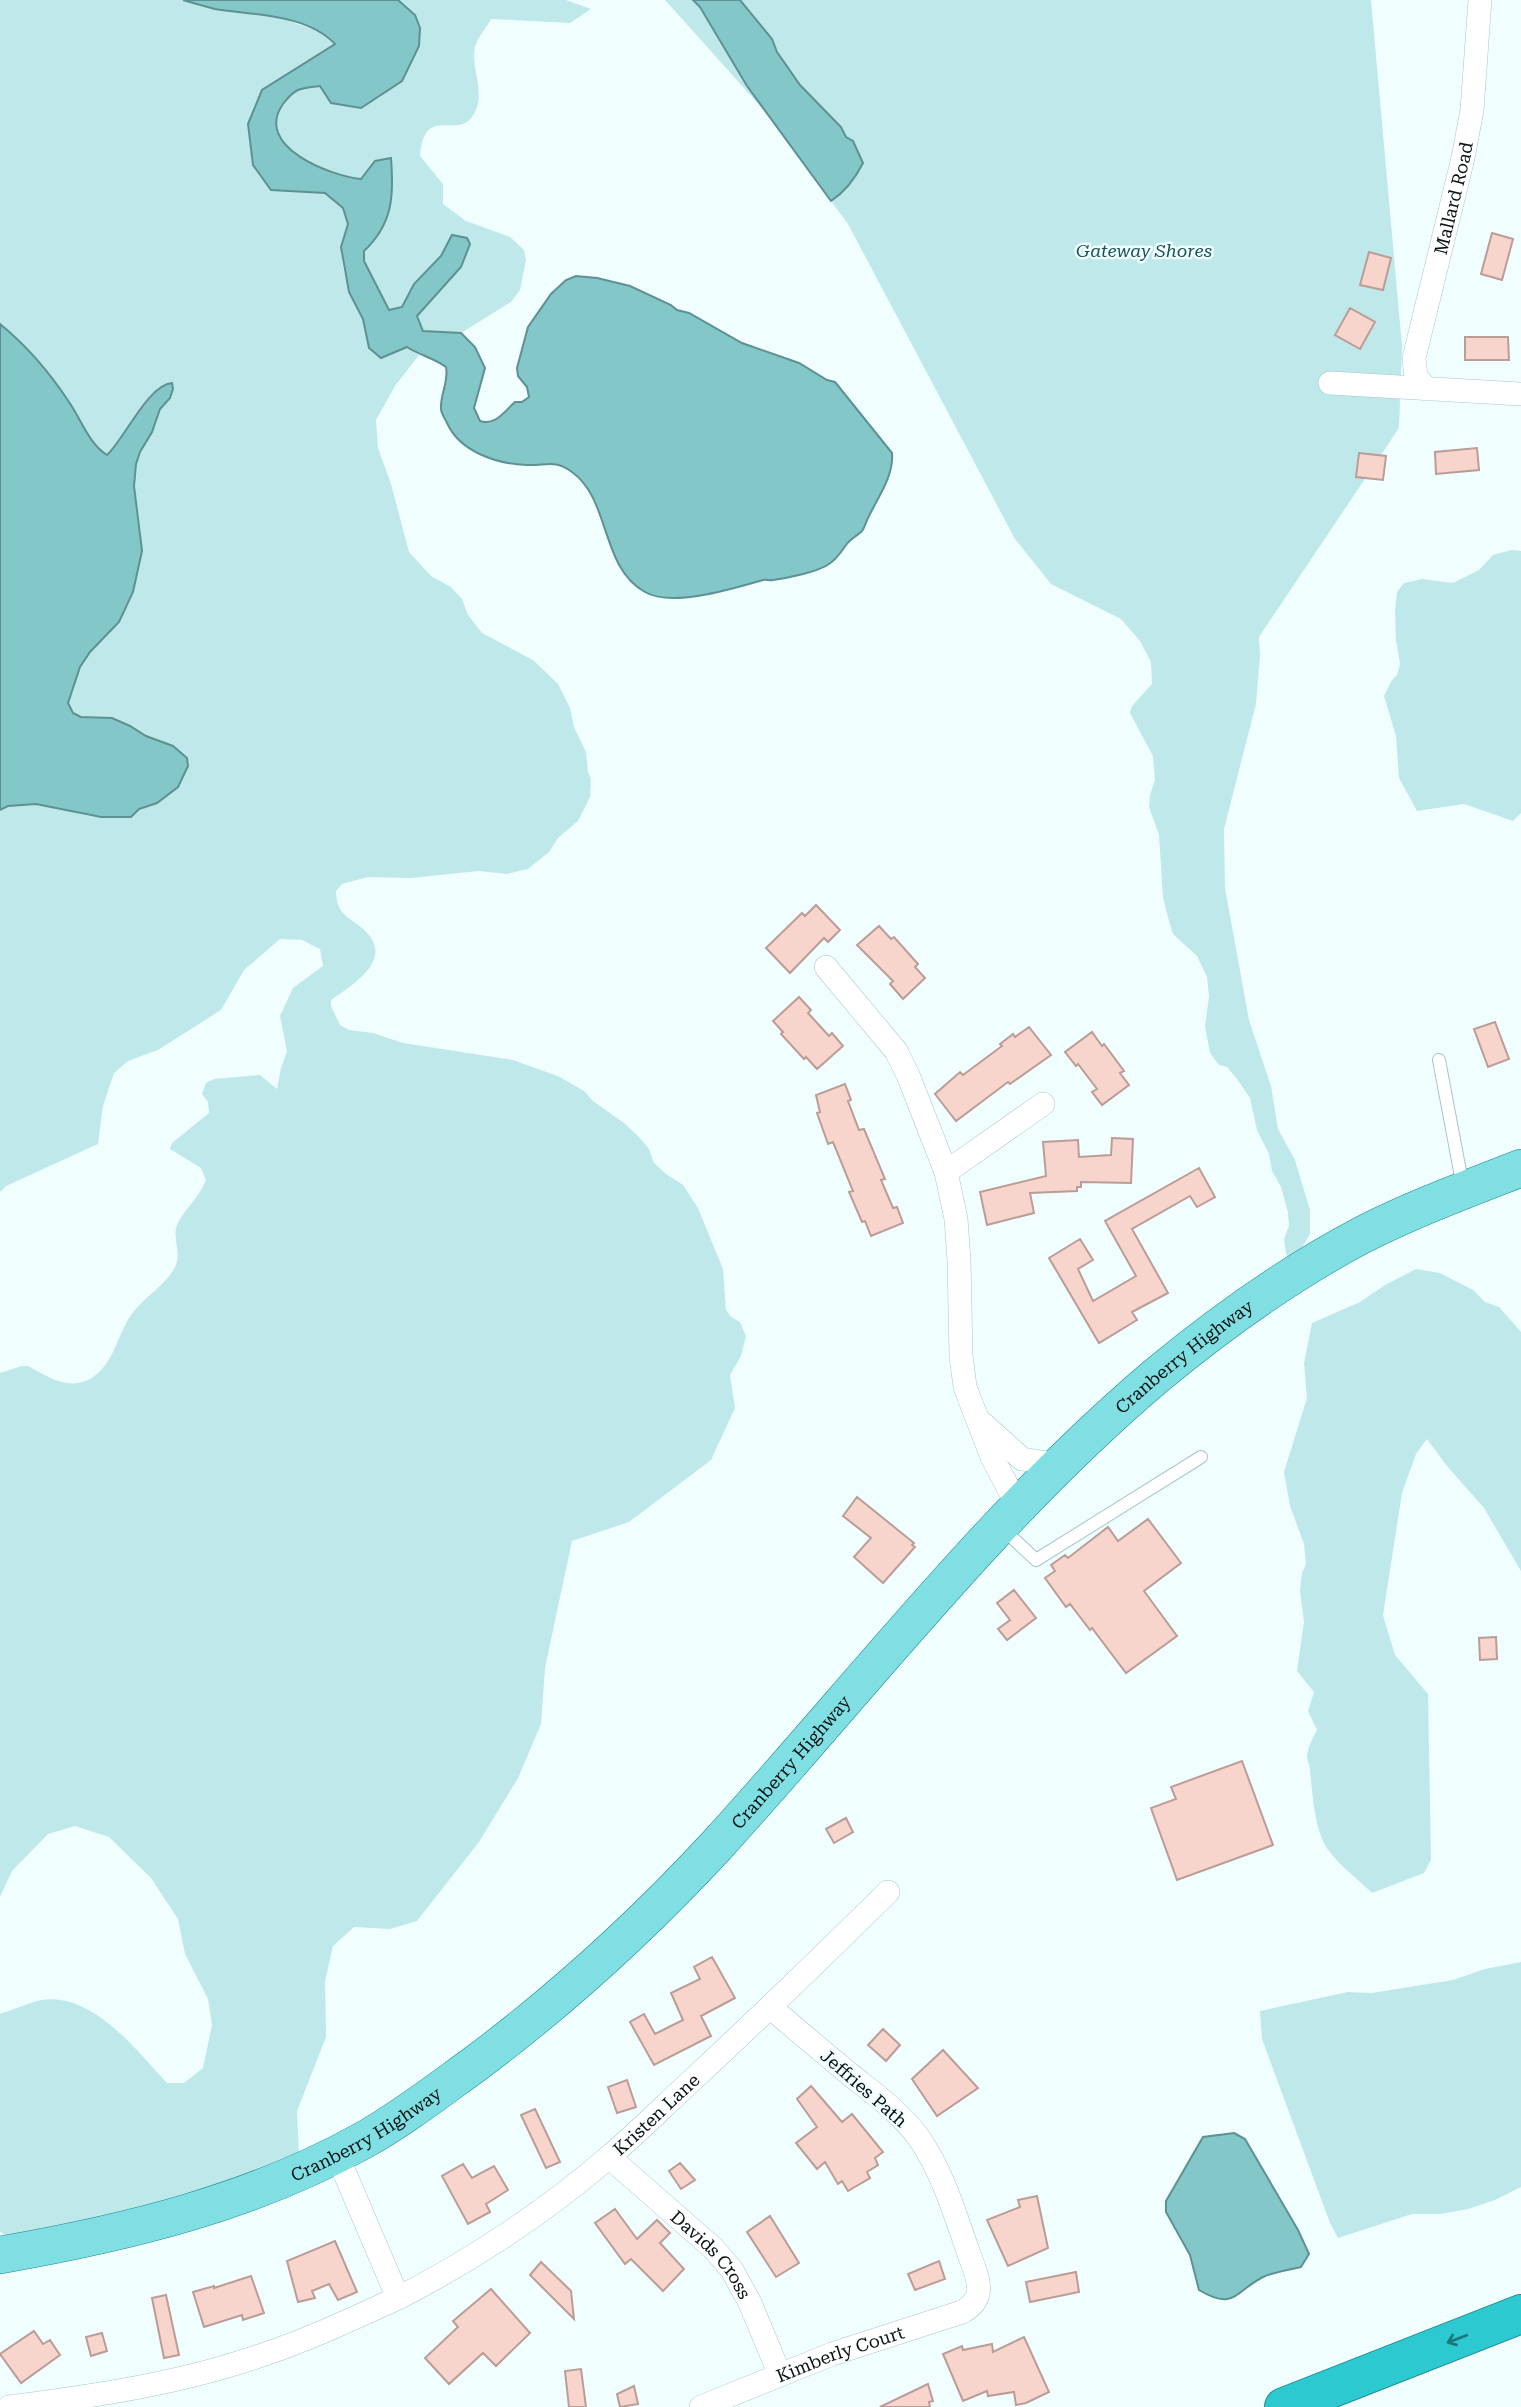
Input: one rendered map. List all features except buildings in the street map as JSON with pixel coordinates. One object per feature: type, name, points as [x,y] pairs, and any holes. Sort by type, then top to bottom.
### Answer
[{"type":"highway","points":[[1284,2407],[1521,2314]]},
{"type":"main road","name":"Cranberry Highway","points":[[0,2255],[92,2238],[171,2219],[239,2196],[337,2155],[399,2119],[505,2041],[569,1989],[629,1934],[718,1844],[913,1620],[1010,1517],[1160,1373],[1278,1284],[1363,1235],[1521,1168]]},
{"type":"street","name":"Mallard Road","points":[[1427,389],[1416,377],[1414,358],[1463,158],[1472,110],[1480,0]]},
{"type":"street","points":[[1329,383],[1521,394]]},
{"type":"street","points":[[826,967],[896,1051],[946,1172],[957,1233],[961,1356],[965,1387],[992,1457],[1010,1517]]},
{"type":"street","points":[[946,1172],[1043,1104]]},
{"type":"street","points":[[978,1419],[1022,1459],[1062,1465]]},
{"type":"street","name":"Kristen Lane","points":[[9,2407],[111,2393],[235,2364],[295,2343],[398,2298],[440,2275],[536,2214],[609,2157],[770,2007],[888,1892]]},
{"type":"street","name":"Jeffries Path","points":[[770,2007],[891,2107],[917,2136],[931,2159],[963,2236],[978,2278],[979,2291],[976,2301]]},
{"type":"street","points":[[337,2155],[398,2298]]},
{"type":"street","name":"Davids Cross","points":[[609,2157],[713,2248],[732,2270],[750,2303],[780,2375]]},
{"type":"street","name":"Kimberly Court","points":[[701,2407],[832,2354],[955,2315],[976,2301]]},
{"type":"lane","points":[[1440,1060],[1463,1191]]},
{"type":"lane","points":[[1010,1517],[1036,1560],[1201,1457]]},
{"type":"green space","points":[[0,0],[183,0],[214,8],[277,17],[312,29],[329,37],[336,44],[262,90],[272,190],[325,193],[343,208],[348,224],[341,247],[343,267],[349,292],[363,320],[369,347],[407,347],[419,355],[395,386],[376,420],[378,448],[391,484],[409,552],[431,576],[451,587],[462,599],[468,615],[482,633],[533,660],[558,684],[586,752],[591,779],[590,797],[578,821],[558,838],[549,852],[528,869],[507,874],[478,871],[411,878],[368,877],[342,884],[336,891],[340,909],[372,939],[375,950],[369,969],[331,1000],[331,1006],[340,1025],[349,1030],[373,1033],[403,1043],[513,1060],[560,1077],[584,1091],[639,1137],[649,1149],[654,1163],[683,1185],[698,1208],[723,1269],[726,1310],[740,1322],[746,1336],[741,1356],[730,1375],[735,1408],[711,1460],[629,1522],[572,1541],[545,1668],[541,1724],[518,1778],[479,1842],[417,1921],[390,1929],[354,1927],[333,1946],[325,1981],[326,2037],[297,2111],[299,2155],[167,2216],[6,2235],[0,2232],[0,2014],[41,2000],[60,2000],[78,2005],[112,2026],[167,2083],[184,2083],[203,2068],[212,2025],[208,1999],[185,1954],[178,1919],[151,1878],[109,1837],[75,1826],[48,1834],[12,1871],[0,1897],[0,1373],[28,1366],[64,1383],[80,1383],[97,1374],[105,1366],[129,1318],[175,1267],[178,1256],[177,1225],[206,1180],[201,1168],[170,1149],[172,1143],[209,1113],[208,1102],[202,1094],[206,1083],[214,1079],[260,1075],[277,1089],[287,1051],[280,1016],[293,988],[323,966],[320,949],[302,940],[280,939],[244,970],[221,1010],[158,1050],[128,1061],[114,1073],[103,1106],[98,1144],[6,1186],[0,1192],[0,810],[24,804],[105,817],[128,813],[157,803],[173,746],[146,736],[112,718],[81,717],[73,713],[68,703],[80,667],[90,652],[119,622],[142,551],[133,486],[136,464],[160,409],[170,398],[108,455],[90,438],[69,402],[49,376],[0,324]]},
{"type":"green space","points":[[398,0],[566,0],[591,9],[570,23],[491,19],[475,47],[479,91],[477,109],[465,123],[434,127],[423,140],[420,156],[443,184],[443,204],[466,221],[510,237],[524,250],[526,260],[520,290],[511,302],[461,333],[423,331],[417,316],[461,267],[452,235],[441,256],[414,284],[402,307],[389,310],[364,261],[364,251],[378,237],[375,161],[361,179],[335,172],[291,152],[280,138],[278,130],[281,105],[293,91],[303,87],[320,86],[415,15]]},
{"type":"green space","name":"Gateway Shores","points":[[665,0],[1371,0],[1402,346],[1399,428],[1259,637],[1256,704],[1224,829],[1225,888],[1249,1020],[1271,1086],[1278,1129],[1295,1160],[1310,1210],[1310,1234],[1300,1251],[1289,1259],[1284,1239],[1289,1226],[1288,1212],[1281,1187],[1257,1130],[1250,1098],[1227,1067],[1219,1065],[1210,1053],[1205,1026],[1209,997],[1207,977],[1197,956],[1173,934],[1163,897],[1159,835],[1149,807],[1155,780],[1153,756],[1130,713],[1132,706],[1152,684],[1151,662],[1140,641],[1121,619],[1051,584],[1015,539],[848,224],[831,201],[835,198],[822,175]]},
{"type":"green space","points":[[1511,550],[1521,551],[1521,813],[1513,821],[1464,804],[1417,811],[1399,778],[1396,736],[1384,696],[1397,675],[1400,664],[1396,640],[1397,592],[1404,583],[1422,579],[1453,583],[1479,570],[1493,555]]},
{"type":"green space","points":[[1416,1269],[1440,1273],[1473,1290],[1485,1302],[1499,1307],[1521,1332],[1521,1571],[1484,1508],[1427,1439],[1416,1454],[1402,1493],[1383,1615],[1395,1655],[1428,1694],[1431,1860],[1424,1873],[1372,1893],[1329,1851],[1317,1823],[1307,1756],[1317,1730],[1308,1711],[1314,1692],[1297,1671],[1304,1622],[1300,1591],[1306,1564],[1304,1544],[1290,1506],[1284,1472],[1307,1398],[1304,1363],[1312,1323],[1360,1302]]},
{"type":"green space","points":[[1521,1962],[1521,2187],[1468,2209],[1440,2214],[1412,2214],[1338,2238],[1330,2223],[1262,2039],[1260,2011],[1348,1992],[1372,1993],[1453,1980],[1485,1969]]},
{"type":"shaded area","points":[[183,0],[398,0],[415,15],[420,28],[419,46],[402,81],[361,108],[331,103],[320,86],[298,90],[283,104],[276,119],[278,133],[286,145],[299,156],[348,177],[361,179],[375,161],[391,158],[390,208],[381,230],[364,251],[364,261],[389,310],[402,307],[414,284],[441,256],[452,235],[467,238],[470,244],[461,267],[417,316],[423,331],[461,333],[475,347],[485,368],[474,408],[480,421],[495,420],[515,402],[522,402],[529,397],[527,387],[518,376],[517,368],[528,327],[551,294],[566,280],[576,276],[630,286],[677,310],[689,313],[742,343],[799,363],[835,382],[892,453],[888,478],[862,531],[849,541],[837,558],[818,570],[704,595],[671,598],[645,592],[631,581],[620,567],[594,499],[572,472],[555,464],[504,462],[470,449],[453,433],[442,412],[446,367],[407,347],[381,358],[369,348],[363,319],[349,292],[341,247],[348,224],[343,208],[325,193],[271,190],[253,165],[248,124],[262,90],[335,44],[323,34],[294,21],[215,9]]},
{"type":"shaded area","points":[[693,0],[740,0],[772,39],[777,52],[800,85],[841,127],[846,137],[853,141],[863,163],[850,184],[831,201],[747,86],[700,7]]},
{"type":"shaded area","points":[[0,324],[20,341],[46,370],[90,438],[107,455],[154,393],[172,383],[170,398],[160,409],[136,464],[134,486],[142,551],[133,592],[119,622],[90,652],[80,667],[68,703],[73,713],[81,717],[112,718],[146,736],[173,746],[187,758],[188,766],[178,787],[157,803],[139,809],[131,817],[101,817],[36,804],[8,806],[0,810]]},
{"type":"shaded area","points":[[1234,2133],[1245,2139],[1309,2254],[1301,2267],[1267,2275],[1233,2297],[1220,2299],[1199,2290],[1190,2255],[1166,2212],[1166,2201],[1203,2137]]}]
